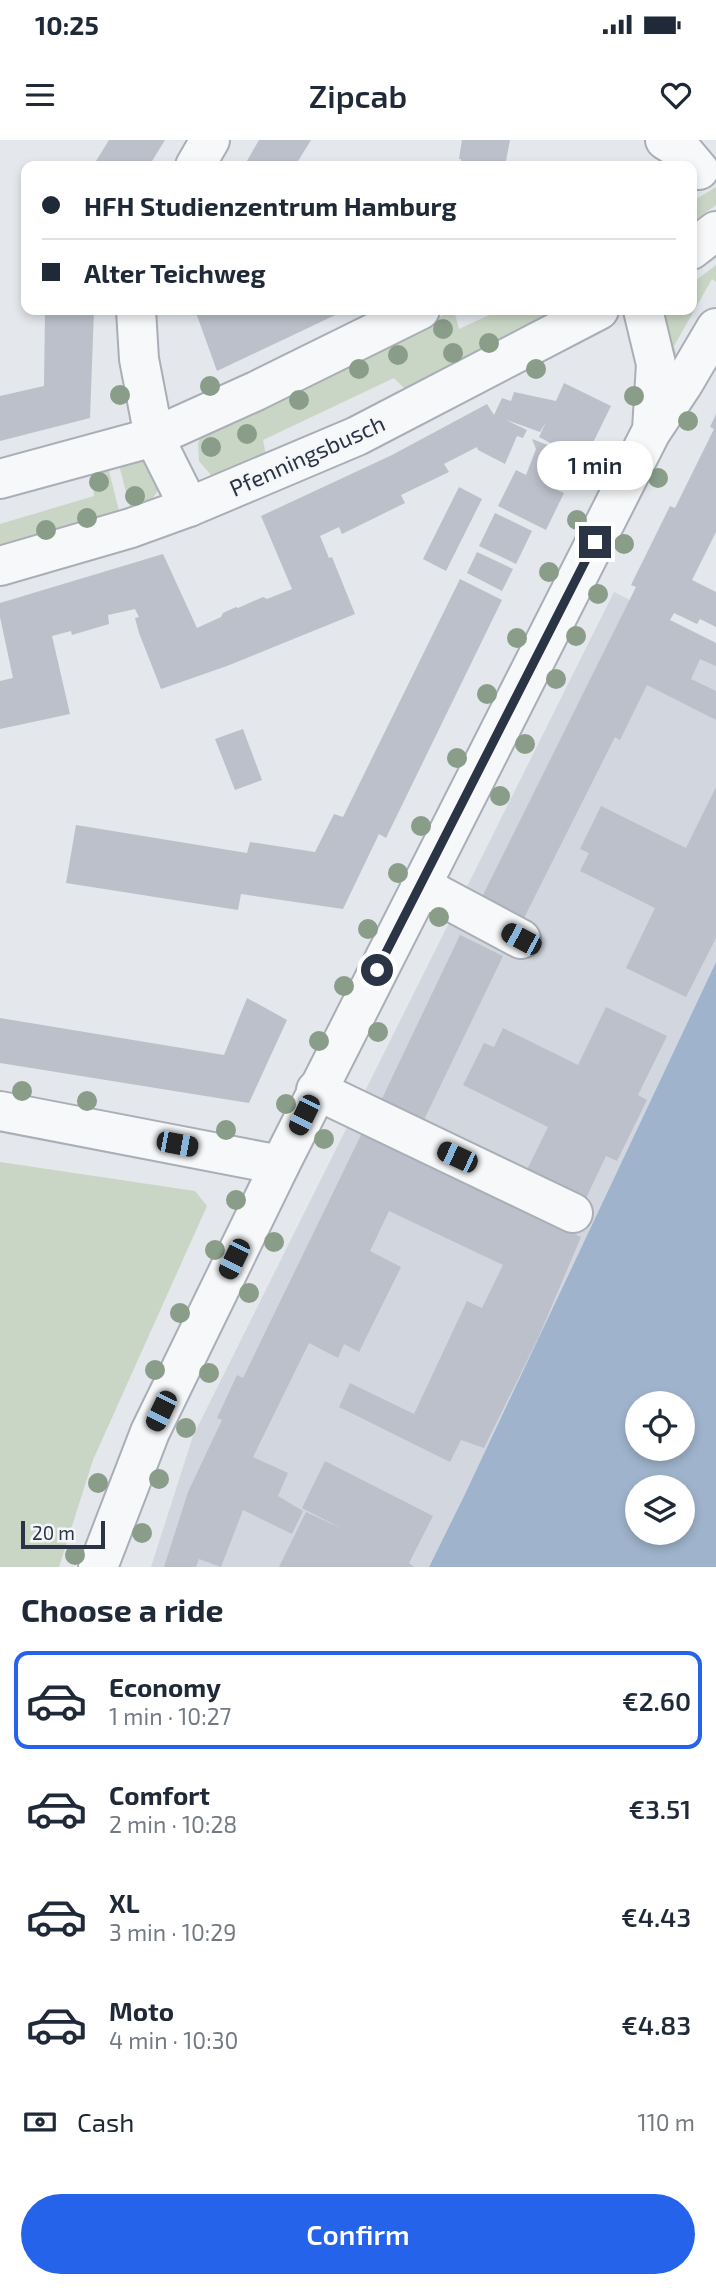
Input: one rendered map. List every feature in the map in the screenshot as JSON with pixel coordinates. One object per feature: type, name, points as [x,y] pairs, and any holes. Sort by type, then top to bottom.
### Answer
[{"type":"street","points":[[198,161],[210,140]]},
{"type":"street","points":[[665,140],[694,161]]},
{"type":"street","points":[[697,245],[716,231]]},
{"type":"street","points":[[136,315],[139,359],[154,437],[189,507]]},
{"type":"street","points":[[0,479],[154,437],[256,391],[410,315]]},
{"type":"street","name":"Pfenningsbusch","points":[[0,566],[131,528],[189,507],[357,436],[589,315]]},
{"type":"street","points":[[644,315],[656,365],[652,430]]},
{"type":"street","points":[[98,1567],[150,1432],[316,1090],[652,430],[716,328]]},
{"type":"street","points":[[420,885],[521,939]]},
{"type":"street","points":[[316,1090],[573,1213]]},
{"type":"street","points":[[0,1111],[280,1165]]},
{"type":"shaded area","points":[[614,592],[716,643],[716,962],[465,1494],[429,1567],[151,1567],[193,1436]]},
{"type":"green space","points":[[716,187],[716,205],[697,219],[697,198]]},
{"type":"green space","points":[[716,265],[716,282],[712,279],[697,305],[697,279]]},
{"type":"green space","points":[[443,315],[455,315],[459,329],[489,315],[566,315],[406,390],[394,378],[263,440],[267,461],[226,479],[211,475],[199,461],[198,443],[204,429]]},
{"type":"green space","points":[[660,315],[692,315],[674,346],[682,375],[676,382]]},
{"type":"green space","points":[[140,457],[148,463],[159,489],[150,502],[131,511],[119,465]]},
{"type":"green space","points":[[108,467],[120,515],[0,548],[0,524],[94,496],[92,472]]},
{"type":"green space","points":[[0,1162],[195,1191],[207,1206],[93,1460],[59,1567],[0,1567]]},
{"type":"water","points":[[716,962],[716,1567],[429,1567],[465,1494]]},
{"type":"building","points":[[109,140],[165,140],[152,161],[96,161]]},
{"type":"building","points":[[259,140],[311,140],[298,161],[247,161]]},
{"type":"building","points":[[462,140],[510,140],[506,161],[459,159]]},
{"type":"building","points":[[45,315],[94,315],[90,418],[0,441],[0,396],[44,386]]},
{"type":"building","points":[[197,315],[335,315],[217,371]]},
{"type":"building","points":[[564,383],[611,406],[585,459],[572,455],[557,490],[564,493],[546,530],[498,506],[516,470],[526,475],[536,449],[532,439],[571,454],[539,437],[546,422],[540,432],[504,419],[527,430],[523,438],[517,436],[505,464],[477,447],[444,464],[449,472],[401,495],[405,503],[342,534],[339,527],[320,536],[329,558],[332,557],[355,614],[227,666],[161,689],[139,633],[135,618],[139,617],[135,609],[108,615],[109,624],[72,635],[71,631],[52,636],[70,714],[0,729],[0,681],[13,678],[0,617],[0,603],[163,554],[197,628],[236,607],[292,589],[261,516],[392,455],[487,404],[494,415],[502,398],[511,401],[514,392],[556,401]]},
{"type":"building","points":[[716,414],[716,532],[692,580],[716,592],[716,627],[700,619],[697,624],[674,613],[670,620],[716,643],[716,666],[700,659],[691,679],[716,691],[716,720],[647,685],[620,740],[615,737],[524,918],[482,897],[636,587],[631,585],[670,506],[675,508],[714,429],[710,427]]},
{"type":"building","points":[[459,487],[482,499],[446,571],[423,559]]},
{"type":"building","points":[[495,513],[532,531],[516,564],[479,546]]},
{"type":"building","points":[[477,552],[513,569],[502,591],[467,573]]},
{"type":"building","points":[[460,579],[502,600],[386,838],[379,834],[343,909],[241,894],[238,910],[66,883],[76,825],[247,853],[250,842],[315,852],[334,814],[343,817]]},
{"type":"building","points":[[243,729],[262,780],[235,790],[215,739]]},
{"type":"building","points":[[716,787],[716,938],[686,997],[626,968],[655,908],[580,871],[589,853],[580,849],[601,806],[686,848]]},
{"type":"building","points":[[460,935],[503,956],[420,1128],[378,1107]]},
{"type":"building","points":[[247,998],[287,1020],[249,1103],[0,1063],[0,1018],[224,1055]]},
{"type":"building","points":[[606,1007],[667,1036],[638,1095],[647,1100],[617,1161],[606,1156],[579,1213],[520,1184],[548,1127],[463,1085],[484,1043],[494,1047],[503,1028],[578,1065]]},
{"type":"building","points":[[362,1133],[581,1237],[539,1336],[484,1448],[461,1440],[450,1462],[339,1407],[350,1383],[414,1414],[467,1301],[482,1308],[503,1265],[389,1211],[370,1251],[401,1267],[359,1352],[344,1344],[338,1358],[309,1343],[253,1457],[288,1473],[278,1496],[303,1511],[292,1534],[243,1510],[221,1567],[199,1559],[196,1567],[164,1567],[188,1492],[222,1420],[217,1418],[237,1375],[243,1378]]},
{"type":"building","points":[[325,1461],[433,1516],[409,1563],[414,1567],[279,1567],[306,1512],[343,1529],[302,1508]]},
{"type":"route","points":[[377,970],[595,542]]}]
